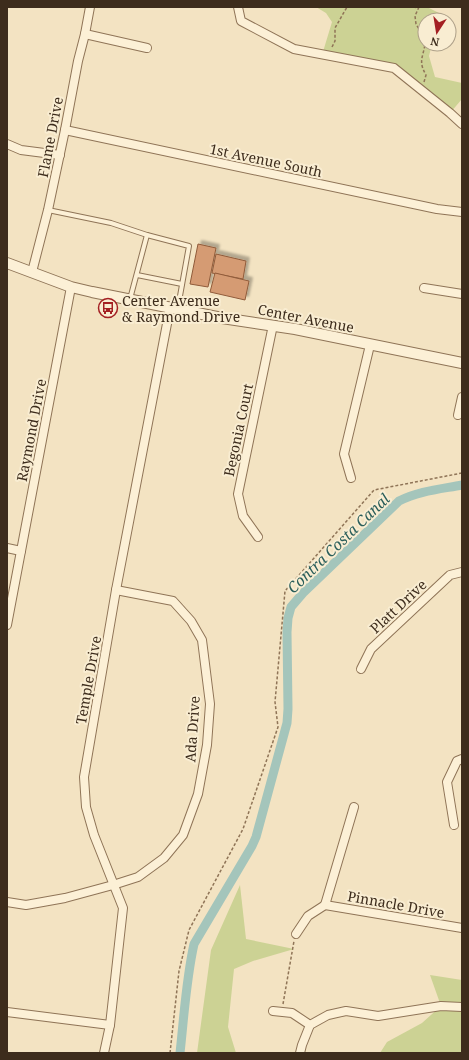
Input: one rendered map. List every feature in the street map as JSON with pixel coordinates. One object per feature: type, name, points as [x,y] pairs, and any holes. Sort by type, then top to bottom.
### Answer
[{"type":"street","name":"Flame Drive","points":[[32,272],[48,210],[90,7]]},
{"type":"street","points":[[238,7],[241,21],[294,49],[394,68],[462,124]]},
{"type":"street","points":[[84,34],[147,48]]},
{"type":"street","name":"1st Avenue South","points":[[65,130],[437,209],[462,212]]},
{"type":"street","points":[[7,144],[22,150],[60,155]]},
{"type":"street","name":"Center Avenue","points":[[7,263],[71,287],[130,300],[222,318],[273,325],[462,363]]},
{"type":"street","name":"Raymond Drive","points":[[7,624],[71,287]]},
{"type":"street","points":[[424,288],[462,294]]},
{"type":"street","name":"Temple Drive","points":[[104,1053],[110,1025],[123,908],[94,835],[86,807],[84,777],[116,590],[170,308]]},
{"type":"street","name":"Begonia Court","points":[[258,537],[243,516],[238,494],[273,325]]},
{"type":"street","points":[[351,478],[344,454],[370,344]]},
{"type":"street","points":[[458,415],[462,397]]},
{"type":"street","points":[[7,548],[21,550]]},
{"type":"street","name":"Platt Drive","points":[[361,669],[371,649],[450,575],[462,572]]},
{"type":"street","name":"Ada Drive","points":[[7,902],[26,904],[65,898],[138,877],[164,858],[183,835],[198,794],[207,746],[210,704],[202,640],[191,621],[173,602],[116,590]]},
{"type":"street","points":[[454,824],[447,782],[457,760],[462,758]]},
{"type":"street","points":[[296,934],[308,916],[325,905],[354,807]]},
{"type":"street","name":"Pinnacle Drive","points":[[325,905],[462,928]]},
{"type":"street","points":[[300,1053],[310,1025],[328,1015],[346,1011],[378,1016],[441,1006],[462,1007]]},
{"type":"street","points":[[7,1012],[110,1025]]},
{"type":"street","points":[[277,1012],[292,1013],[310,1025]]},
{"type":"lane","points":[[48,210],[111,223],[147,235],[189,246],[180,296],[170,308]]},
{"type":"lane","points":[[130,300],[147,235]]},
{"type":"lane","points":[[137,275],[182,284]]},
{"type":"path","points":[[329,56],[335,41],[335,28],[347,7]]},
{"type":"path","points":[[414,7],[418,8],[415,16],[417,26]]},
{"type":"path","points":[[419,88],[425,81],[426,75],[422,67],[421,60],[424,52]]},
{"type":"path","points":[[170,1053],[179,971],[189,930],[243,829],[278,727],[275,702],[286,591],[374,490],[462,474]]},
{"type":"path","points":[[277,1012],[296,934]]},
{"type":"green space","points":[[316,7],[427,7],[437,12],[417,12],[417,52],[430,52],[429,56],[435,77],[462,83],[462,99],[450,113],[394,68],[322,55],[332,22],[326,13]]},
{"type":"green space","points":[[240,885],[246,939],[294,949],[253,961],[234,969],[228,1027],[236,1053],[197,1053],[211,950]]},
{"type":"green space","points":[[430,975],[462,980],[462,1053],[380,1053],[387,1042],[422,1023],[441,1006]]},
{"type":"building","points":[[198,244],[216,248],[208,287],[190,284]]},
{"type":"building","points":[[216,254],[246,261],[243,279],[212,273]]},
{"type":"building","points":[[215,273],[249,281],[245,300],[210,292]]},
{"type":"waterway","name":"Contra Costa Canal","points":[[180,1053],[187,985],[194,944],[256,837],[287,723],[287,632],[288,618],[291,607],[303,593],[399,501],[422,493],[462,485]]},
{"type":"place","name":"Center Avenue & Raymond Drive","points":[[108,308]]}]
